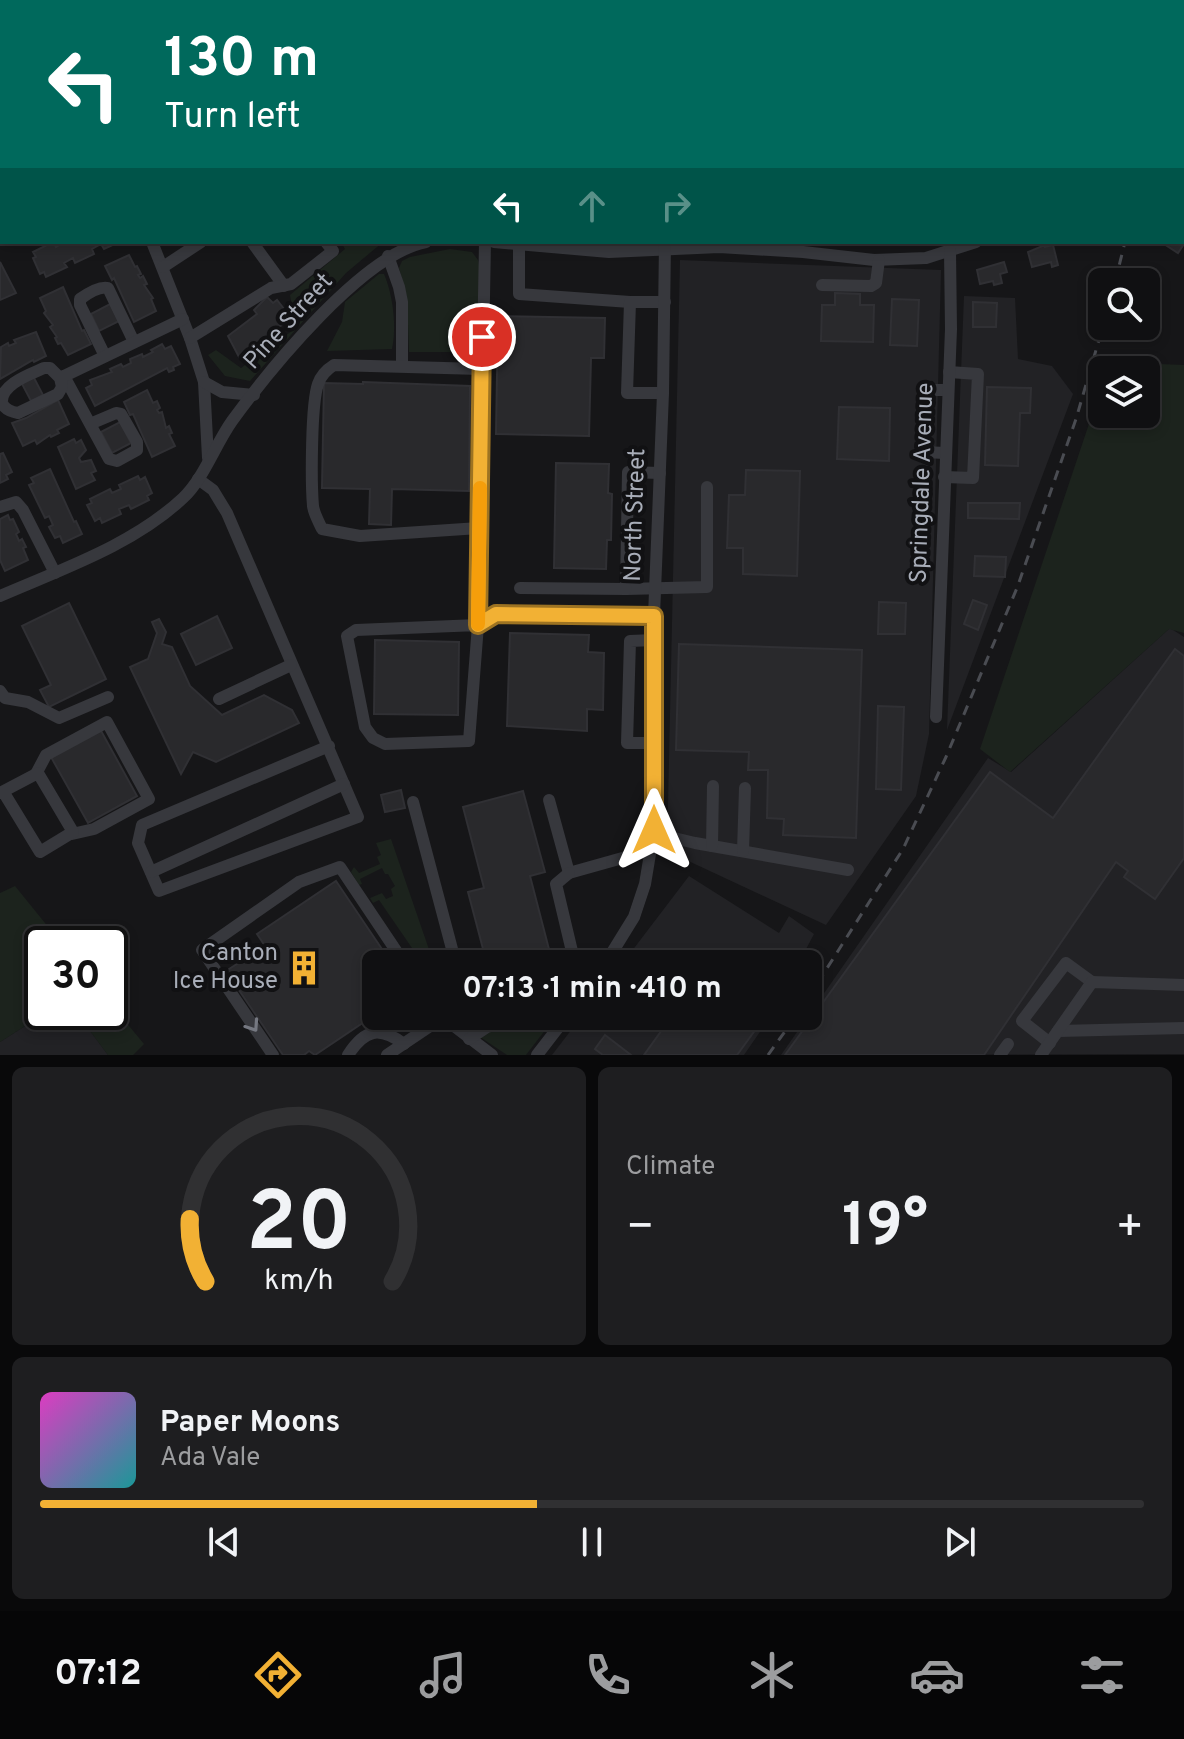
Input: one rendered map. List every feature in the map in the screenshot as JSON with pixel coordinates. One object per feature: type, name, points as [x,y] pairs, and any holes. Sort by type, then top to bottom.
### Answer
[{"type":"street","points":[[153,244],[204,382],[208,458]]},
{"type":"street","points":[[163,267],[198,244]]},
{"type":"street","points":[[253,244],[284,286]]},
{"type":"street","points":[[190,338],[271,288],[291,284],[333,251],[328,244]]},
{"type":"street","name":"Pine Street","points":[[0,596],[106,549],[156,519],[185,496],[232,421],[312,326],[356,280],[388,256],[421,244]]},
{"type":"street","points":[[485,244],[478,625],[469,741],[385,744],[373,738],[365,727],[347,636],[356,630],[478,625],[496,614],[654,616]]},
{"type":"street","points":[[665,302],[519,294],[519,244],[551,244],[609,252],[664,246],[719,247],[879,260],[926,258],[970,244]]},
{"type":"street","name":"North Street","points":[[614,950],[634,917],[645,884],[653,833],[654,616],[663,393],[664,246]]},
{"type":"street","name":"Springdale Avenue","points":[[936,717],[951,329],[950,251]]},
{"type":"street","points":[[388,256],[402,302],[402,366]]},
{"type":"street","points":[[822,285],[871,286],[876,283],[879,260]]},
{"type":"street","points":[[105,356],[80,305],[80,299],[84,296],[108,288],[134,342]]},
{"type":"street","points":[[630,302],[627,393],[663,393]]},
{"type":"street","points":[[62,377],[183,319]]},
{"type":"street","points":[[479,528],[360,536],[322,529],[313,509],[314,398],[318,381],[334,365],[481,369]]},
{"type":"street","points":[[62,377],[58,394],[18,413],[10,411],[2,403],[1,394],[5,387],[44,368],[62,377],[90,424]]},
{"type":"street","points":[[944,477],[973,478],[978,374],[949,372]]},
{"type":"street","points":[[204,382],[222,392],[254,395]]},
{"type":"street","points":[[945,453],[924,452],[926,390],[948,390]]},
{"type":"street","points":[[626,589],[628,472],[660,473]]},
{"type":"street","points":[[198,479],[213,490],[227,513],[329,746],[358,817],[159,891],[138,843],[142,825],[329,746]]},
{"type":"street","points":[[520,588],[707,587],[707,487]]},
{"type":"street","points":[[0,507],[16,502],[23,510],[55,573]]},
{"type":"street","points":[[654,640],[630,641],[627,743],[654,743]]},
{"type":"street","points":[[219,699],[291,665]]},
{"type":"street","points":[[0,691],[5,698],[28,702],[59,718],[108,697]]},
{"type":"street","points":[[107,722],[149,799],[94,829],[72,834],[40,852],[2,793],[36,774],[46,755],[107,722]]},
{"type":"street","points":[[36,774],[39,774],[73,829],[72,834]]},
{"type":"street","points":[[151,872],[344,784]]},
{"type":"street","points":[[712,846],[713,786]]},
{"type":"street","points":[[743,851],[745,788]]},
{"type":"street","points":[[549,800],[569,873]]},
{"type":"street","points":[[413,802],[452,950]]},
{"type":"street","points":[[653,833],[848,870]]},
{"type":"street","points":[[572,950],[556,884],[569,873],[651,850]]},
{"type":"street","points":[[273,1055],[202,950],[299,882],[340,867],[396,950]]},
{"type":"street","points":[[1050,1043],[1022,1021],[1066,963],[1092,982],[1184,985]]},
{"type":"street","points":[[1041,1055],[1092,982]]},
{"type":"street","points":[[1058,1031],[1184,1028]]},
{"type":"street","points":[[387,1055],[423,1030]]},
{"type":"street","points":[[458,1030],[492,1055]]},
{"type":"street","points":[[469,1039],[482,1030]]},
{"type":"street","points":[[537,1055],[556,1030]]},
{"type":"street","points":[[348,1055],[365,1036],[380,1031],[389,1033],[404,1044]]},
{"type":"street","points":[[1000,1055],[1008,1044]]},
{"type":"shaded area","points":[[342,244],[381,244],[346,273],[250,381],[225,376],[208,355],[216,350],[241,368],[296,328],[290,295],[345,249]]},
{"type":"shaded area","points":[[450,249],[472,252],[478,260],[475,352],[409,352],[407,297],[399,268],[402,261],[410,257]]},
{"type":"shaded area","points":[[680,260],[941,270],[929,734],[916,796],[826,925],[667,851]]},
{"type":"shaded area","points":[[379,274],[384,274],[392,301],[392,349],[327,351],[342,322],[345,302]]},
{"type":"shaded area","points":[[964,296],[1015,298],[1018,359],[1052,366],[1073,394],[947,730]]},
{"type":"shaded area","points":[[1160,364],[1184,365],[1184,633],[1169,629],[1010,772],[980,749],[1088,427],[1160,428]]},
{"type":"shaded area","points":[[1170,628],[1184,637],[1184,1054],[781,1055],[798,1030],[822,1030],[822,996],[988,758],[1011,772]]},
{"type":"shaded area","points":[[391,839],[429,950],[413,950],[379,900],[373,903],[370,898],[382,893],[386,899],[393,896],[391,889],[395,886],[382,868],[360,879],[362,884],[359,885],[351,872],[354,867],[359,873],[380,864],[377,857],[381,855],[376,843]]},
{"type":"shaded area","points":[[689,876],[779,933],[789,916],[814,934],[806,950],[633,950]]},
{"type":"shaded area","points":[[15,886],[47,926],[24,926],[24,1027],[0,1042],[0,893]]},
{"type":"shaded area","points":[[128,1025],[144,1044],[133,1055],[108,1055],[89,1030],[128,1030]]},
{"type":"shaded area","points":[[24,1027],[24,1030],[89,1030],[108,1055],[0,1055],[0,1042]]},
{"type":"shaded area","points":[[545,1030],[526,1055],[507,1055],[480,1037],[487,1031]]},
{"type":"shaded area","points":[[571,1030],[761,1030],[744,1055],[552,1055]]},
{"type":"building","points":[[49,244],[56,247],[61,244],[101,244],[92,249],[94,254],[75,263],[73,258],[64,263],[67,267],[46,277],[44,272],[40,274],[33,252]]},
{"type":"building","points":[[1164,244],[1184,244],[1178,253]]},
{"type":"building","points":[[1053,245],[1058,265],[1052,267],[1051,262],[1032,267],[1028,252]]},
{"type":"building","points":[[129,255],[141,274],[138,275],[140,278],[143,276],[147,284],[144,285],[153,298],[156,311],[134,322],[114,278],[112,280],[105,266]]},
{"type":"building","points":[[0,262],[16,293],[0,300]]},
{"type":"building","points":[[1004,262],[1007,272],[1000,274],[1002,283],[994,285],[993,281],[980,284],[977,270]]},
{"type":"building","points":[[63,287],[91,344],[68,355],[55,338],[50,327],[53,325],[44,313],[46,311],[40,298]]},
{"type":"building","points":[[835,293],[860,294],[860,305],[874,305],[873,342],[821,341],[822,305],[835,305]]},
{"type":"building","points":[[267,297],[273,303],[277,300],[291,318],[239,357],[228,336],[257,314],[254,310]]},
{"type":"building","points":[[892,299],[919,300],[917,346],[890,345]]},
{"type":"building","points":[[973,302],[997,303],[996,327],[973,327]]},
{"type":"building","points":[[110,304],[119,321],[99,331],[91,314]]},
{"type":"building","points":[[498,316],[605,318],[604,358],[591,358],[589,436],[496,434]]},
{"type":"building","points":[[36,332],[46,356],[0,379],[1,347]]},
{"type":"building","points":[[162,344],[165,349],[171,346],[180,364],[173,367],[174,370],[169,372],[167,368],[95,406],[86,388],[92,385],[90,380],[112,372],[110,369],[121,364],[123,367],[131,363],[130,359],[153,352],[151,350]]},
{"type":"building","points":[[33,376],[43,395],[31,401],[21,382]]},
{"type":"building","points":[[324,383],[470,386],[469,491],[392,489],[391,525],[369,524],[370,489],[322,488]]},
{"type":"building","points":[[987,387],[1031,388],[1030,413],[1020,413],[1018,466],[985,465]]},
{"type":"building","points":[[147,390],[153,403],[157,401],[160,408],[157,410],[162,412],[166,428],[169,426],[175,446],[152,457],[133,414],[130,415],[124,402]]},
{"type":"building","points":[[58,400],[69,424],[37,444],[35,440],[23,446],[12,423]]},
{"type":"building","points":[[839,407],[890,408],[889,461],[837,459]]},
{"type":"building","points":[[120,422],[131,443],[112,453],[101,432]]},
{"type":"building","points":[[74,439],[76,443],[81,440],[86,450],[79,458],[81,462],[91,460],[96,471],[91,473],[95,480],[76,489],[58,447]]},
{"type":"building","points":[[3,453],[12,472],[6,475],[8,479],[0,483],[0,454]]},
{"type":"building","points":[[556,463],[609,464],[611,540],[607,540],[606,569],[554,568]]},
{"type":"building","points":[[50,469],[82,534],[63,543],[60,536],[55,538],[49,527],[53,525],[49,516],[45,518],[29,485],[34,483],[31,478]]},
{"type":"building","points":[[746,470],[800,471],[797,576],[743,574],[743,548],[727,548],[729,495],[745,495]]},
{"type":"building","points":[[138,476],[140,480],[145,477],[152,493],[147,496],[149,500],[131,509],[129,505],[119,509],[121,514],[102,523],[100,518],[95,521],[87,505],[92,503],[90,499],[110,489],[112,493],[121,489],[119,485]]},
{"type":"building","points":[[968,503],[1020,503],[1019,519],[968,518]]},
{"type":"building","points":[[8,515],[19,532],[16,534],[19,541],[22,539],[26,547],[23,548],[28,560],[5,571],[0,560],[0,519]]},
{"type":"building","points":[[975,556],[1006,557],[1005,577],[974,576]]},
{"type":"building","points":[[973,600],[987,605],[978,630],[964,624]]},
{"type":"building","points":[[879,602],[906,603],[905,634],[878,634]]},
{"type":"building","points":[[69,603],[106,679],[49,707],[40,690],[51,685],[22,626]]},
{"type":"building","points":[[217,616],[232,648],[196,665],[181,634]]},
{"type":"building","points":[[159,619],[166,632],[162,644],[172,647],[190,686],[222,715],[264,695],[292,710],[299,723],[216,762],[193,752],[181,774],[130,667],[148,659],[157,633],[152,622]]},
{"type":"building","points":[[510,633],[589,635],[588,652],[604,653],[603,710],[587,709],[587,731],[507,726]]},
{"type":"building","points":[[375,640],[459,642],[458,715],[374,714]]},
{"type":"building","points":[[679,644],[862,650],[856,838],[783,835],[784,819],[767,818],[768,770],[748,770],[749,752],[676,750]]},
{"type":"building","points":[[1175,649],[1184,656],[1184,858],[1155,899],[1124,877],[1128,871],[1116,862],[984,1055],[785,1055],[803,1030],[822,1030],[822,1004],[990,772],[1053,818]]},
{"type":"building","points":[[878,706],[904,707],[901,790],[876,789]]},
{"type":"building","points":[[100,729],[137,796],[88,823],[51,757]]},
{"type":"building","points":[[401,790],[405,808],[385,812],[381,795]]},
{"type":"building","points":[[523,791],[545,872],[530,876],[549,950],[483,950],[468,892],[484,888],[463,807]]},
{"type":"building","name":"Canton Ice House","points":[[336,881],[383,950],[362,950],[362,1023],[315,1055],[309,1051],[304,1055],[283,1055],[226,971],[265,946],[257,934]]},
{"type":"building","points":[[662,1030],[755,1030],[737,1055],[644,1055]]},
{"type":"building","points":[[605,1035],[631,1055],[603,1055],[595,1049]]},
{"type":"railway","points":[[1118,268],[1124,244]]},
{"type":"railway","points":[[822,976],[903,849],[946,757],[1017,588],[1076,419],[1099,340]]},
{"type":"railway","points":[[768,1055],[786,1030]]},
{"type":"slow traffic","points":[[478,624],[480,488]]},
{"type":"place","name":"Canton Ice House","points":[[304,968]]},
{"type":"route","points":[[482,337],[478,625],[496,614],[654,616],[654,830]]}]
